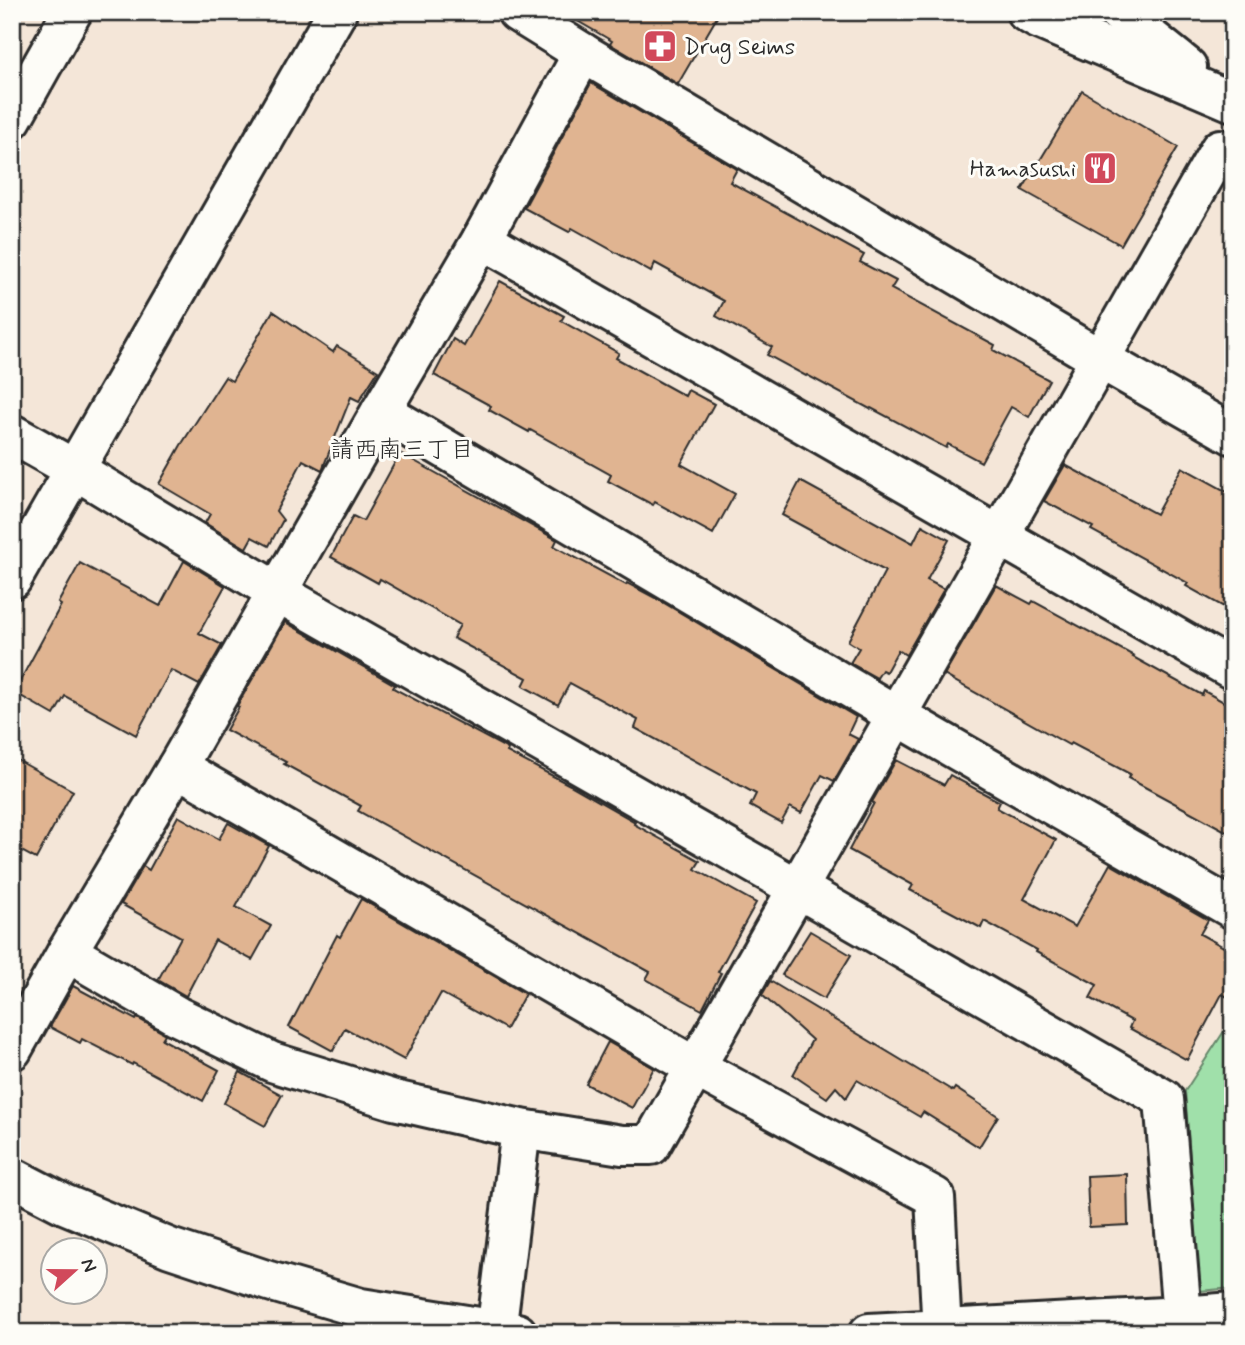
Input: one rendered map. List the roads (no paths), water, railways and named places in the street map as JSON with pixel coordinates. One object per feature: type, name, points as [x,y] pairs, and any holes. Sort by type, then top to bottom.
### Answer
[{"type":"street","points":[[12,119],[72,12]]},
{"type":"street","points":[[12,579],[337,12]]},
{"type":"street","points":[[517,12],[1100,359],[1233,435]]},
{"type":"street","points":[[1026,12],[1230,100]]},
{"type":"street","points":[[1118,12],[1230,100]]},
{"type":"street","points":[[12,1050],[482,239],[583,52]]},
{"type":"street","points":[[67,952],[177,1016],[272,1062],[394,1100],[521,1129],[622,1145],[651,1145],[1220,149]]},
{"type":"street","points":[[482,239],[1233,670]]},
{"type":"street","points":[[381,411],[896,715],[1233,909]]},
{"type":"street","points":[[12,434],[277,592],[1164,1099],[1182,1316]]},
{"type":"street","points":[[177,767],[695,1067],[935,1197],[942,1331]]},
{"type":"street","points":[[12,1177],[64,1204],[170,1248],[269,1282],[361,1308],[503,1332],[521,1129]]},
{"type":"street","points":[[869,1333],[942,1331],[1233,1312]]},
{"type":"place","name":"Drug Seims","points":[[660,46]]},
{"type":"place","name":"Hamasushi","points":[[1100,168]]},
{"type":"district","name":"請西南三丁目","points":[[402,449]]}]
